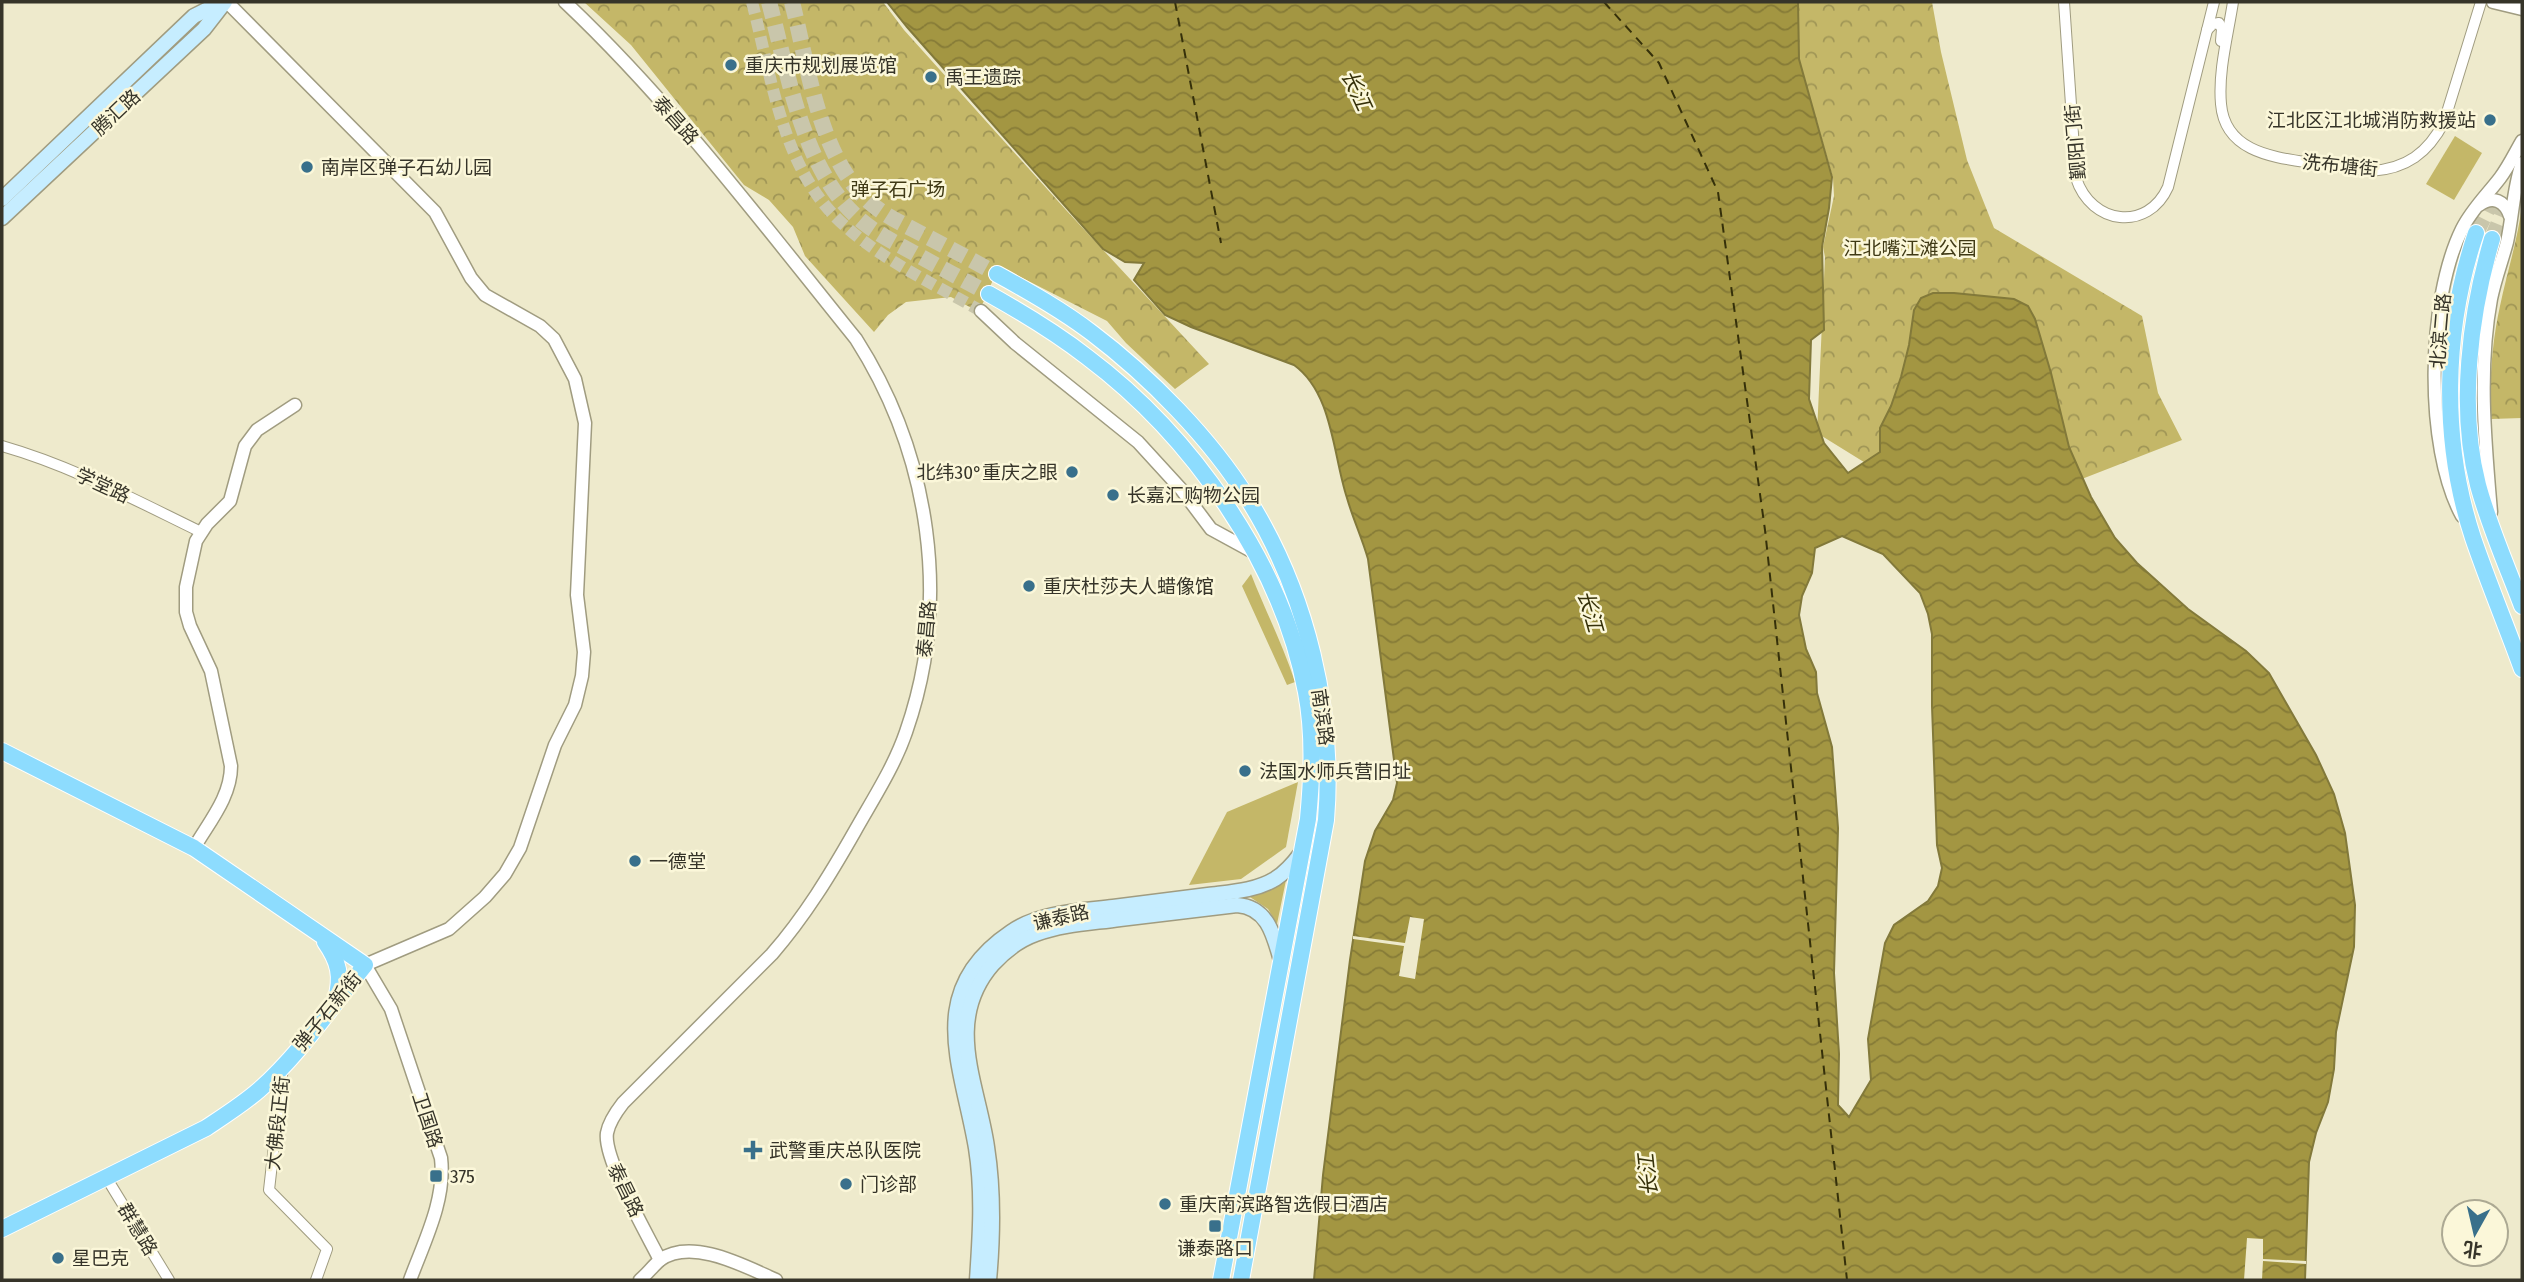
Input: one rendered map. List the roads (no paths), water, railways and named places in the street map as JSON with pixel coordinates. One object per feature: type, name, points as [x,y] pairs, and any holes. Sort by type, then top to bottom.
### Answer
[{"type":"main road","name":"腾汇路","points":[[2,199],[194,16],[226,2]]},
{"type":"main road","name":"腾汇路","points":[[2,218],[204,29],[226,2]]},
{"type":"main road","name":"北滨二路","points":[[2476,233],[2467,259],[2454,322],[2451,385],[2457,467],[2473,537],[2522,669]]},
{"type":"main road","name":"北滨二路","points":[[2492,239],[2478,292],[2469,385],[2474,463],[2493,530],[2522,606]]},
{"type":"main road","name":"南滨路","points":[[998,274],[1093,334],[1137,372],[1192,427],[1248,499],[1289,583],[1305,629],[1325,719],[1329,789],[1322,847],[1241,1280]]},
{"type":"main road","name":"南滨路","points":[[989,294],[1046,327],[1089,358],[1159,421],[1211,484],[1231,512],[1272,587],[1306,691],[1310,720],[1311,776],[1308,819],[1221,1280]]},
{"type":"main road","name":"弹子石新街","points":[[2,751],[194,848],[365,965],[283,1066],[260,1089],[206,1128],[2,1229]]},
{"type":"main road","name":"谦泰路","points":[[977,1280],[980,1190],[976,1148],[957,1060],[954,1027],[959,998],[977,963],[994,944],[1014,929],[1032,922],[1072,912],[1256,888],[1284,873],[1301,852]]},
{"type":"main road","name":"谦泰路","points":[[989,1280],[993,1231],[992,1191],[987,1146],[967,1059],[967,1028],[977,987],[1002,955],[1019,942],[1056,928],[1237,905],[1251,908],[1264,918],[1273,933],[1280,957]]},
{"type":"main road","points":[[319,935],[332,953],[340,972],[335,1002]]},
{"type":"main road","points":[[1241,1169],[1255,1170],[1262,1160]]},
{"type":"main road","points":[[1232,1221],[1238,1210],[1246,1213],[1234,1280]]},
{"type":"street","points":[[226,2],[435,212],[471,278],[485,295],[540,326],[554,339],[575,379],[585,423],[577,595],[584,652],[582,676],[575,705],[555,745],[520,848],[505,874],[485,897],[449,929],[365,965]]},
{"type":"street","name":"泰昌路","points":[[565,2],[597,32],[696,142],[856,340],[876,371],[907,442],[923,506],[929,556],[925,648],[914,709],[894,762],[850,841],[814,901],[787,937],[622,1103],[610,1123],[607,1133],[610,1156],[660,1260]]},
{"type":"street","name":"觐阳门街","points":[[2064,2],[2076,178],[2080,192],[2089,204],[2103,214],[2121,216],[2139,215],[2153,208],[2163,198],[2168,187],[2214,2]]},
{"type":"street","name":"洗布塘街","points":[[2233,2],[2223,70],[2221,107],[2226,125],[2237,141],[2269,157],[2371,171],[2386,170],[2415,159],[2437,137],[2481,2]]},
{"type":"street","points":[[2493,2],[2522,9]]},
{"type":"street","points":[[2207,30],[2215,23],[2221,25],[2223,70]]},
{"type":"street","name":"北滨二路","points":[[2473,537],[2452,498],[2443,470],[2436,423],[2436,352],[2445,283],[2462,230],[2474,209],[2502,176],[2522,141]]},
{"type":"street","name":"北滨二路","points":[[2493,530],[2486,456],[2484,365],[2491,299],[2522,163]]},
{"type":"street","points":[[2474,209],[2487,200],[2496,200],[2507,209],[2510,220]]},
{"type":"street","points":[[981,311],[1015,343],[1138,442],[1181,489],[1211,529],[1255,553]]},
{"type":"street","points":[[194,848],[227,792],[231,779],[231,766],[211,671],[190,626],[184,599],[196,541],[229,501],[242,455],[250,439],[257,430],[295,405]]},
{"type":"street","name":"学堂路","points":[[2,446],[99,481],[201,532]]},
{"type":"street","name":"卫国路","points":[[365,965],[391,1009],[441,1158],[441,1192],[410,1280]]},
{"type":"street","name":"大佛段正街","points":[[283,1066],[269,1190],[327,1249],[316,1280]]},
{"type":"street","name":"群慧路","points":[[106,1177],[169,1280]]},
{"type":"street","points":[[640,1280],[660,1260],[673,1254],[702,1253],[776,1280]]},
{"type":"water","name":"长江","points":[[887,2],[1798,2],[1799,59],[1832,177],[1822,247],[1824,330],[1811,340],[1809,399],[1824,443],[1848,473],[1880,452],[1880,428],[1901,377],[1914,310],[1921,298],[1933,293],[1954,293],[2014,299],[2028,306],[2035,319],[2051,373],[2069,447],[2091,497],[2115,538],[2137,563],[2188,609],[2246,651],[2269,673],[2316,755],[2334,794],[2345,833],[2355,905],[2354,947],[2336,1032],[2334,1069],[2328,1102],[2309,1162],[2305,1280],[1314,1280],[1323,1175],[1365,861],[1375,831],[1393,800],[1397,783],[1368,559],[1342,481],[1330,426],[1317,392],[1307,377],[1294,365],[1165,315],[1134,280],[1144,263],[1125,262],[1103,249]],"holes":[[[1842,536],[1883,554],[1920,593],[1932,634],[1937,845],[1942,868],[1938,886],[1928,901],[1894,925],[1885,943],[1868,1039],[1871,1080],[1849,1117],[1838,1105],[1839,1054],[1834,973],[1838,828],[1832,747],[1817,693],[1816,672],[1806,649],[1799,615],[1802,596],[1812,573],[1815,548]]]},
{"type":"tunnel","points":[[752,2],[782,122],[793,151],[824,204],[845,226],[876,250],[981,311]]},
{"type":"tunnel","points":[[769,2],[799,116],[809,144],[837,195],[856,216],[877,232],[989,294]]},
{"type":"tunnel","points":[[792,2],[817,107],[837,158],[850,181],[867,200],[886,215],[997,274]]},
{"type":"tunnel","points":[[2476,233],[2497,190]]},
{"type":"tunnel","points":[[2492,239],[2510,196]]},
{"type":"place","name":"重庆市规划展览馆","points":[[731,65]]},
{"type":"place","name":"禹王遗踪","points":[[931,77]]},
{"type":"place","name":"江北区江北城消防救援站","points":[[2490,120]]},
{"type":"place","name":"南岸区弹子石幼儿园","points":[[307,167]]},
{"type":"place","name":"北纬30°重庆之眼","points":[[1072,472]]},
{"type":"place","name":"长嘉汇购物公园","points":[[1113,495]]},
{"type":"place","name":"重庆杜莎夫人蜡像馆","points":[[1029,586]]},
{"type":"place","name":"法国水师兵营旧址","points":[[1245,771]]},
{"type":"place","name":"一德堂","points":[[635,861]]},
{"type":"place","name":"武警重庆总队医院","points":[[753,1150]]},
{"type":"place","name":"375","points":[[436,1176]]},
{"type":"place","name":"门诊部","points":[[846,1184]]},
{"type":"place","name":"重庆南滨路智选假日酒店","points":[[1165,1204]]},
{"type":"place","name":"谦泰路口","points":[[1215,1226]]},
{"type":"place","name":"星巴克","points":[[58,1258]]},
{"type":"park label","name":"弹子石广场","points":[[898,189]]},
{"type":"park label","name":"江北嘴江滩公园","points":[[1910,248]]}]
